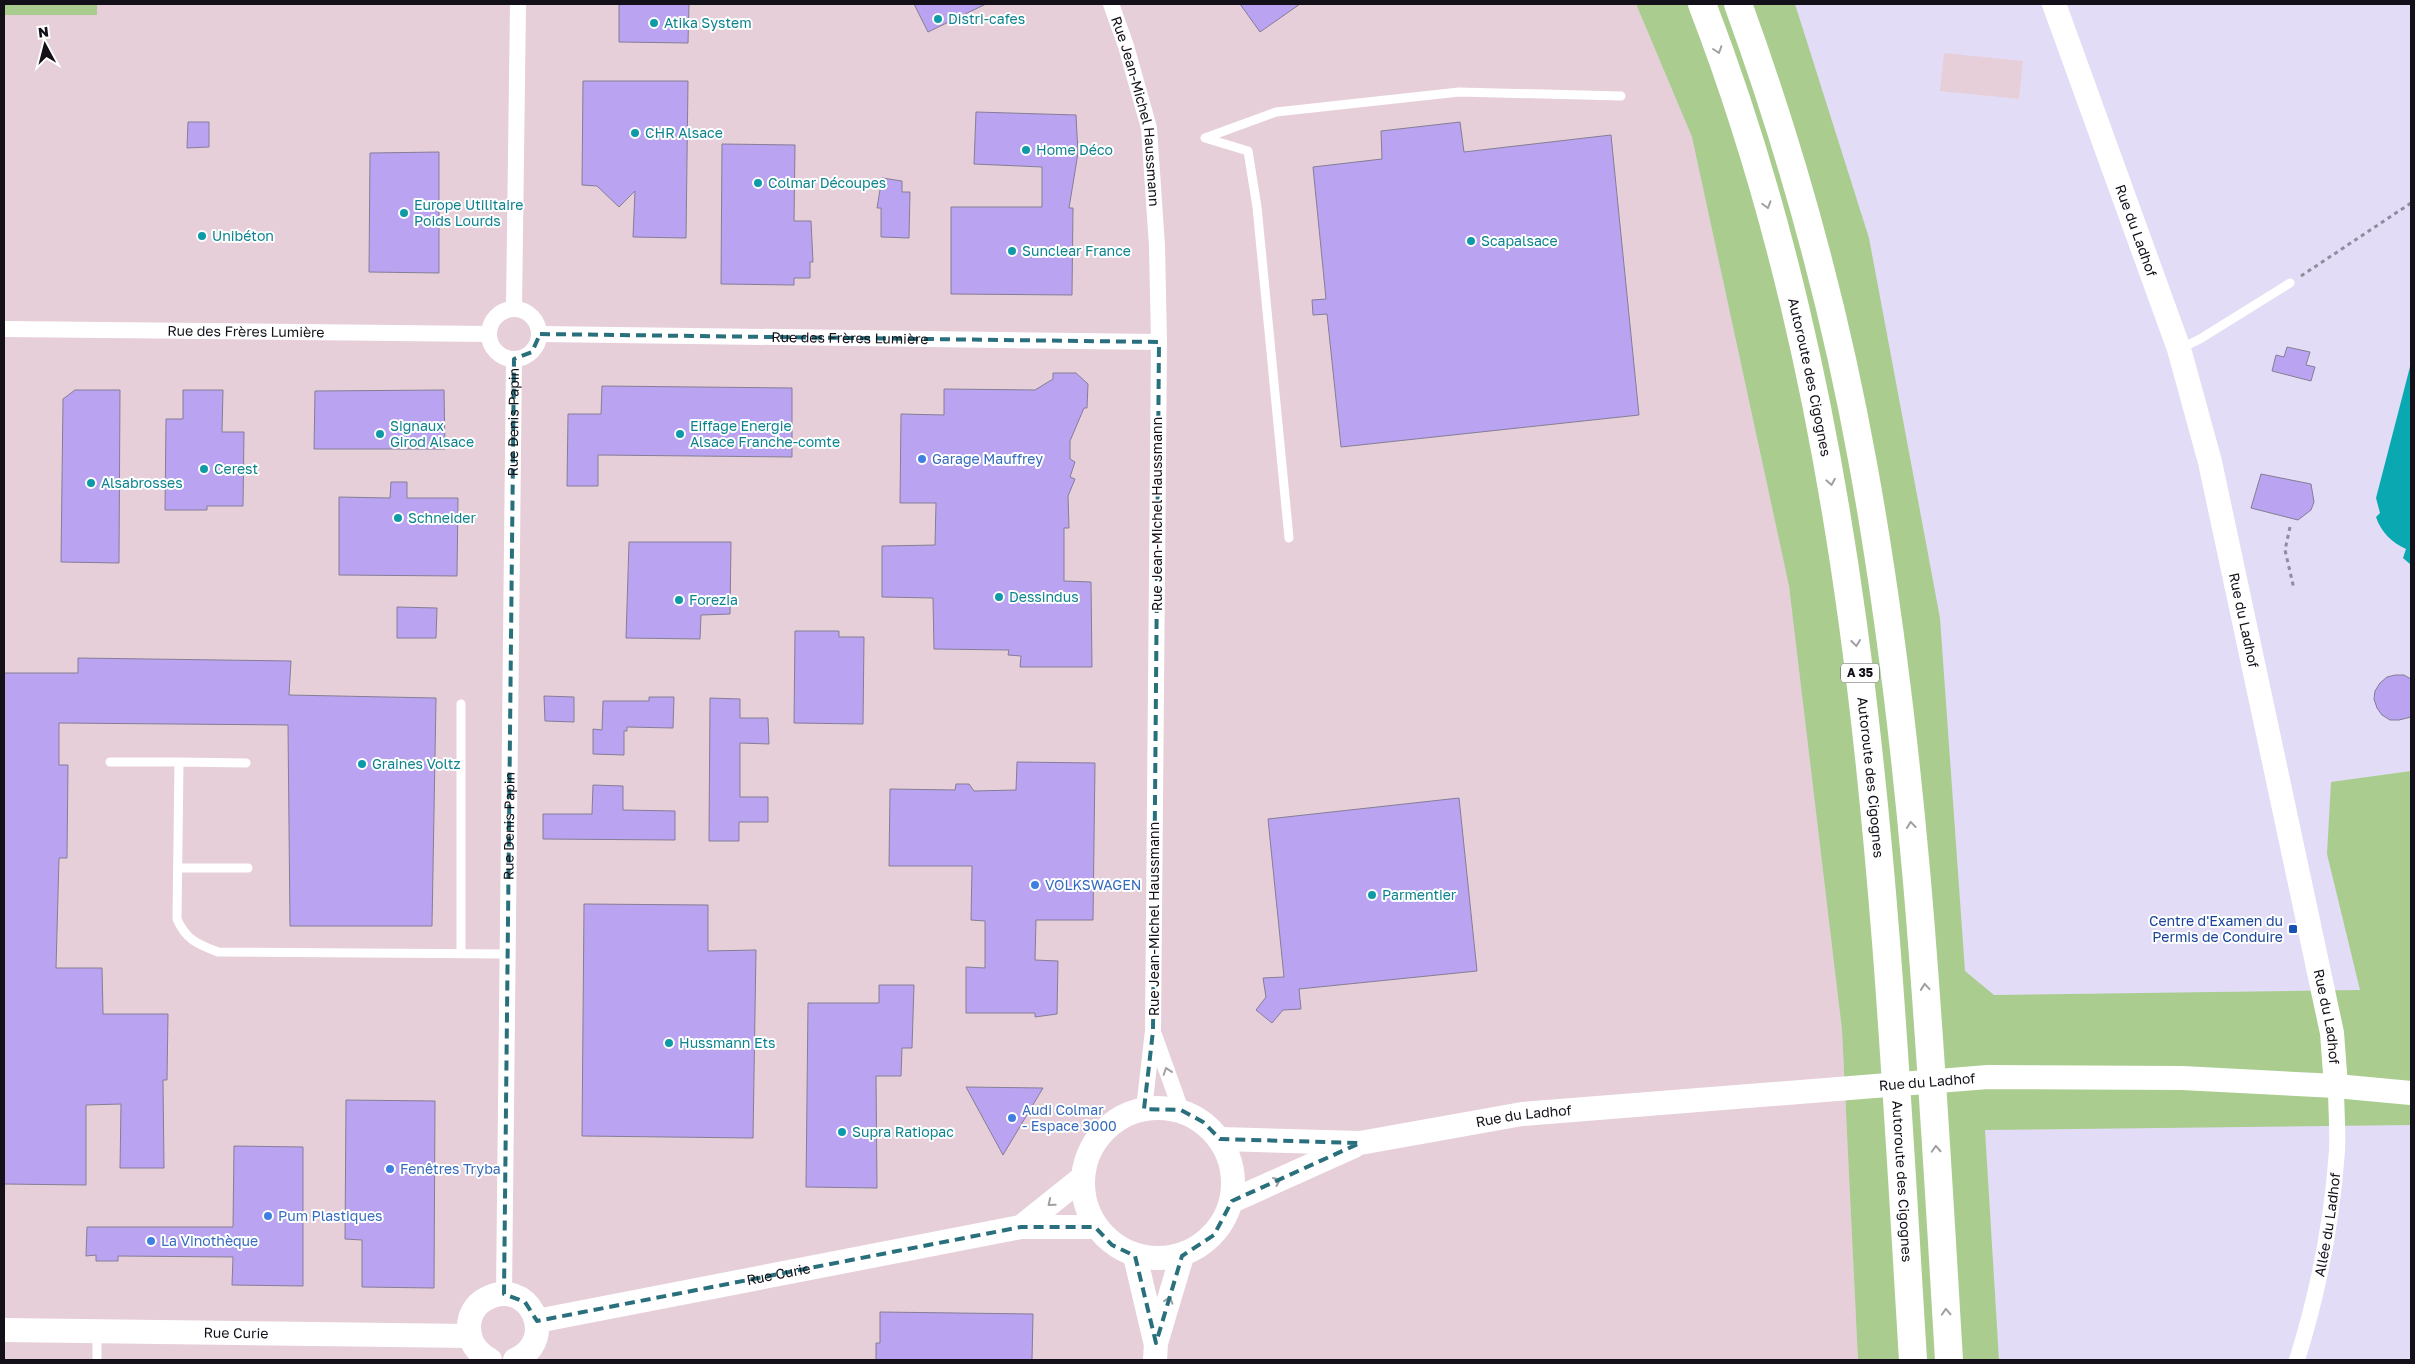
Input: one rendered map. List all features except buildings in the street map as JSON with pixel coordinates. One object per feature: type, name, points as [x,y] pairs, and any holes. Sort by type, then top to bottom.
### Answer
[{"type":"highway","name":"Autoroute des Cigognes","points":[[1702,4],[1746,133],[1780,251],[1828,466],[1850,598],[1880,868],[1913,1360]]},
{"type":"highway","name":"A 35","points":[[1738,4],[1778,121],[1813,243],[1863,462],[1884,592],[1900,711],[1928,1015],[1949,1360]]},
{"type":"main road","name":"Rue du Ladhof","points":[[1220,1139],[1360,1143],[1522,1114],[1988,1076],[2182,1078],[2336,1086],[2330,1023],[2210,462],[2179,349],[2054,4]]},
{"type":"main road","points":[[2336,1086],[2411,1093]]},
{"type":"main road","points":[[1144,1108],[1180,1110],[1202,1122],[1220,1139],[1233,1169],[1232,1201],[1214,1235],[1182,1256],[1135,1256],[1112,1245],[1095,1227],[1084,1204],[1082,1178],[1087,1154],[1101,1133],[1120,1117],[1144,1108]]},
{"type":"main road","name":"Rue du Ladhof","points":[[1232,1201],[1360,1143]]},
{"type":"main road","name":"Rue Curie","points":[[1021,1227],[1082,1178]]},
{"type":"main road","name":"Rue Curie","points":[[537,1321],[1021,1227],[1095,1227]]},
{"type":"main road","points":[[1135,1256],[1155,1352]]},
{"type":"main road","points":[[1155,1352],[1182,1256]]},
{"type":"main road","points":[[490,1360],[481,1355],[473,1346],[469,1336],[469,1323],[473,1311],[481,1302],[492,1296],[504,1294],[515,1296],[525,1302],[533,1310],[537,1321],[537,1337],[530,1351],[515,1360]]},
{"type":"main road","name":"Rue Curie","points":[[4,1330],[469,1336]]},
{"type":"street","points":[[514,308],[518,4]]},
{"type":"street","name":"Rue Jean-Michel Haussmann","points":[[1111,4],[1126,46],[1149,128],[1157,246],[1159,342],[1153,1031],[1144,1108]]},
{"type":"street","points":[[514,308],[524,310],[532,316],[538,324],[540,334],[538,344],[532,352],[524,358],[514,359],[504,357],[496,352],[490,343],[488,334],[490,324],[496,316],[504,310],[514,308]]},
{"type":"street","name":"Rue des Frères Lumière","points":[[4,329],[488,334]]},
{"type":"street","name":"Rue des Frères Lumière","points":[[540,334],[1159,342]]},
{"type":"street","name":"Rue Denis Papin","points":[[504,1294],[514,359]]},
{"type":"street","name":"Rue Jean-Michel Haussmann","points":[[1153,1031],[1180,1110]]},
{"type":"street","name":"Allée du Ladhof","points":[[2297,1360],[2311,1314],[2330,1218],[2337,1149],[2336,1086]]},
{"type":"lane","points":[[1289,538],[1257,207],[1248,151],[1205,138],[1276,112],[1458,92],[1621,96]]},
{"type":"lane","points":[[2179,349],[2200,339],[2290,283]]},
{"type":"lane","points":[[460,704],[461,953]]},
{"type":"lane","points":[[110,762],[246,763]]},
{"type":"lane","points":[[179,762],[177,919],[182,932],[192,942],[218,952],[508,954]]},
{"type":"lane","points":[[178,868],[248,868]]},
{"type":"lane","points":[[97,1332],[97,1360]]},
{"type":"path","points":[[2290,283],[2411,203]]},
{"type":"path","points":[[2290,527],[2285,550],[2294,589]]},
{"type":"highlighted area","points":[[540,334],[1159,342],[1153,1031],[1144,1109],[1181,1110],[1203,1122],[1220,1139],[1360,1143],[1232,1201],[1214,1235],[1182,1256],[1156,1343],[1135,1256],[1112,1245],[1095,1227],[1021,1227],[537,1321],[525,1302],[504,1294],[514,359],[532,352]]},
{"type":"shaded area","points":[[4,4],[97,4],[97,15],[4,15]]},
{"type":"shaded area","points":[[97,4],[1636,4],[1692,137],[1789,586],[1842,1030],[1858,1360],[4,1360],[4,15],[96,15]]},
{"type":"shaded area","points":[[1636,4],[1795,4],[1869,238],[1940,618],[1965,971],[1994,995],[2360,990],[2327,854],[2331,782],[2411,771],[2411,1125],[1985,1130],[1999,1360],[1858,1360],[1842,1030],[1789,586],[1692,137]]},
{"type":"shaded area","points":[[1944,53],[2023,61],[2019,99],[1940,91]]},
{"type":"shaded area","points":[[2411,363],[2410,564],[2403,558],[2406,549],[2387,536],[2378,522],[2376,517],[2380,513],[2376,498]]},
{"type":"place","name":"Distri-cafes","points":[[938,19]]},
{"type":"place","name":"Atika System","points":[[654,23]]},
{"type":"place","name":"CHR Alsace","points":[[635,133]]},
{"type":"place","name":"Home Déco","points":[[1026,150]]},
{"type":"place","name":"Colmar Découpes","points":[[758,183]]},
{"type":"place","name":"Europe Utilitaire Poids Lourds","points":[[404,213]]},
{"type":"place","name":"Unibéton","points":[[202,236]]},
{"type":"place","name":"Scapalsace","points":[[1471,241]]},
{"type":"place","name":"Sunclear France","points":[[1012,251]]},
{"type":"place","name":"Signaux Girod Alsace","points":[[380,434]]},
{"type":"place","name":"Eiffage Energie Alsace Franche-comte","points":[[680,434]]},
{"type":"place","name":"Garage Mauffrey","points":[[922,459]]},
{"type":"place","name":"Cerest","points":[[204,469]]},
{"type":"place","name":"Alsabrosses","points":[[91,483]]},
{"type":"place","name":"Schneider","points":[[398,518]]},
{"type":"place","name":"Dessindus","points":[[999,597]]},
{"type":"place","name":"Forezia","points":[[679,600]]},
{"type":"place","name":"Graines Voltz","points":[[362,764]]},
{"type":"place","name":"VOLKSWAGEN","points":[[1035,885]]},
{"type":"place","name":"Parmentier","points":[[1372,895]]},
{"type":"place","name":"Centre d'Examen du Permis de Conduire","points":[[2293,929]]},
{"type":"place","name":"Hussmann Ets","points":[[669,1043]]},
{"type":"place","name":"Audi Colmar - Espace 3000","points":[[1012,1118]]},
{"type":"place","name":"Supra Ratiopac","points":[[842,1132]]},
{"type":"place","name":"Fenêtres Tryba","points":[[390,1169]]},
{"type":"place","name":"Pum Plastiques","points":[[268,1216]]},
{"type":"place","name":"La Vinothèque","points":[[151,1241]]}]
